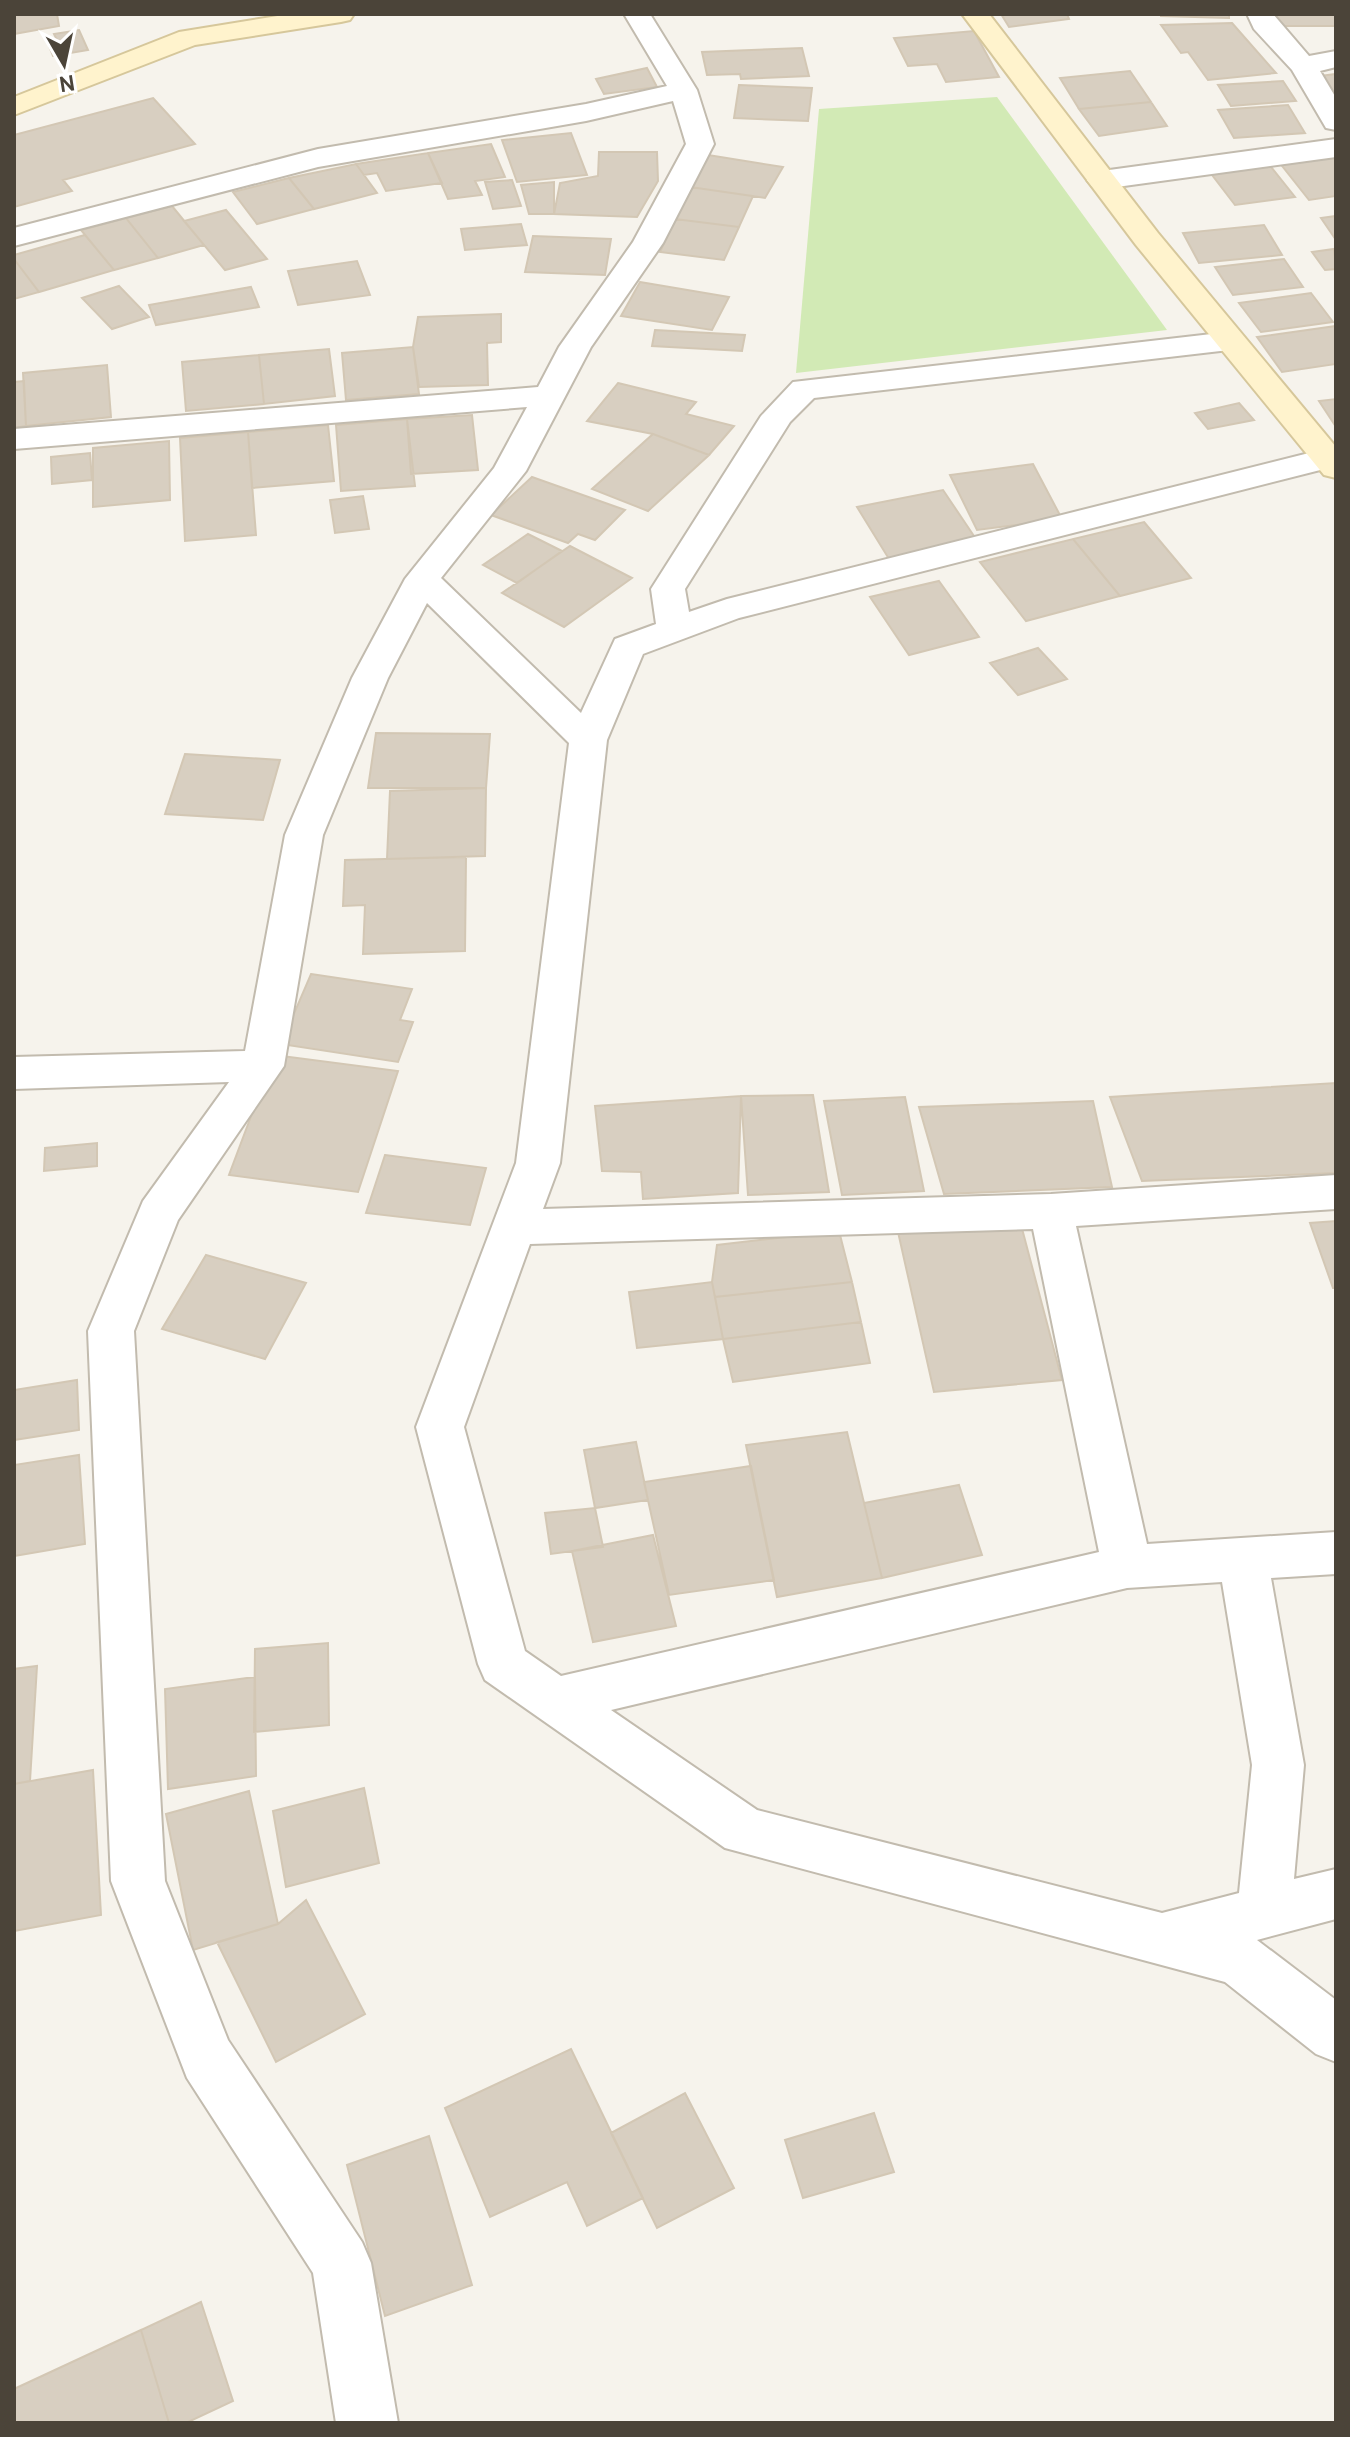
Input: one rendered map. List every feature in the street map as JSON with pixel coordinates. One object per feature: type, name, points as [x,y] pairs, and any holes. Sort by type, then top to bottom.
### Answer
[{"type":"street","points":[[14,107],[189,38],[341,14]]},
{"type":"street","points":[[367,2423],[341,2263],[207,2058],[138,1881],[111,1331],[159,1213],[263,1066],[304,835],[370,678],[422,579],[509,471],[575,347],[648,243],[700,144],[683,90],[637,14]]},
{"type":"street","points":[[975,14],[1229,341],[1330,463],[727,610],[628,647],[588,740],[538,1163],[440,1427],[503,1664],[744,1831],[1239,1959],[1336,2035]]},
{"type":"street","points":[[1260,14],[1263,23],[1303,66],[1336,122]]},
{"type":"street","points":[[1303,66],[1336,59]]},
{"type":"street","points":[[14,237],[140,200],[374,148],[623,108],[683,90]]},
{"type":"street","points":[[1102,180],[1336,148]]},
{"type":"street","points":[[675,630],[668,589],[777,416],[804,389],[1229,341]]},
{"type":"street","points":[[14,439],[549,396]]},
{"type":"street","points":[[422,579],[588,740]]},
{"type":"street","points":[[14,1073],[263,1066]]},
{"type":"street","points":[[514,1227],[1051,1211],[1336,1192]]},
{"type":"street","points":[[1051,1211],[1127,1567]]},
{"type":"street","points":[[556,1700],[1127,1567],[1336,1553]]},
{"type":"street","points":[[1243,1559],[1278,1765],[1264,1913]]},
{"type":"street","points":[[1161,1939],[1336,1894]]},
{"type":"green space","points":[[997,97],[1167,330],[796,373],[819,109]]},
{"type":"building","points":[[14,14],[57,14],[59,26],[14,34]]},
{"type":"building","points":[[1001,14],[1067,14],[1069,19],[1009,27]]},
{"type":"building","points":[[1229,14],[1229,18],[1161,16]]},
{"type":"building","points":[[1270,14],[1336,14],[1336,26],[1274,26]]},
{"type":"building","points":[[1232,23],[1276,73],[1208,80],[1188,52],[1181,53],[1161,25]]},
{"type":"building","points":[[79,30],[88,50],[53,56],[49,46],[59,44],[54,34]]},
{"type":"building","points":[[974,31],[999,77],[946,82],[937,64],[908,66],[894,38]]},
{"type":"building","points":[[802,48],[809,76],[741,79],[740,74],[707,75],[702,52]]},
{"type":"building","points":[[647,68],[657,87],[604,94],[596,79]]},
{"type":"building","points":[[1130,71],[1151,102],[1079,109],[1060,78]]},
{"type":"building","points":[[1336,74],[1336,96],[1320,76]]},
{"type":"building","points":[[1283,81],[1296,101],[1231,106],[1218,85]]},
{"type":"building","points":[[739,85],[812,88],[808,121],[734,118]]},
{"type":"building","points":[[153,98],[195,144],[63,180],[72,191],[14,207],[14,135]]},
{"type":"building","points":[[1151,102],[1167,126],[1099,136],[1079,109]]},
{"type":"building","points":[[1288,105],[1305,133],[1234,138],[1218,110]]},
{"type":"building","points":[[571,133],[587,175],[517,182],[502,140]]},
{"type":"building","points":[[491,144],[505,177],[475,181],[482,195],[448,199],[428,153]]},
{"type":"building","points":[[599,152],[657,152],[658,181],[637,217],[554,214],[560,183],[598,176]]},
{"type":"building","points":[[428,153],[442,183],[386,191],[377,173],[364,175],[356,164]]},
{"type":"building","points":[[708,155],[783,167],[765,198],[690,187]]},
{"type":"building","points":[[1336,155],[1336,196],[1309,200],[1279,162]]},
{"type":"building","points":[[1268,163],[1295,197],[1235,205],[1209,171]]},
{"type":"building","points":[[356,164],[377,193],[314,209],[289,178]]},
{"type":"building","points":[[289,178],[314,209],[257,224],[233,192]]},
{"type":"building","points":[[512,180],[521,206],[493,209],[485,182]]},
{"type":"building","points":[[554,182],[554,214],[529,214],[521,185]]},
{"type":"building","points":[[690,187],[753,196],[739,227],[675,219]]},
{"type":"building","points":[[172,206],[204,245],[158,258],[126,218]]},
{"type":"building","points":[[226,210],[267,259],[225,270],[184,221]]},
{"type":"building","points":[[1336,216],[1336,240],[1321,218]]},
{"type":"building","points":[[126,218],[158,258],[114,270],[81,230]]},
{"type":"building","points":[[675,219],[739,227],[724,260],[660,252]]},
{"type":"building","points":[[521,224],[527,245],[465,250],[461,229]]},
{"type":"building","points":[[1264,225],[1282,255],[1199,263],[1183,233]]},
{"type":"building","points":[[85,235],[114,270],[39,292],[14,259],[14,255]]},
{"type":"building","points":[[533,236],[611,239],[605,275],[525,272]]},
{"type":"building","points":[[1334,249],[1336,269],[1325,270],[1312,252]]},
{"type":"building","points":[[14,259],[39,292],[14,299]]},
{"type":"building","points":[[1284,259],[1303,287],[1233,295],[1215,267]]},
{"type":"building","points":[[357,261],[370,295],[298,305],[288,271]]},
{"type":"building","points":[[640,282],[729,297],[712,330],[621,316]]},
{"type":"building","points":[[119,286],[149,317],[112,329],[82,298]]},
{"type":"building","points":[[251,287],[259,307],[156,325],[149,305]]},
{"type":"building","points":[[1311,293],[1333,322],[1261,332],[1239,303]]},
{"type":"building","points":[[501,314],[501,342],[487,343],[488,385],[419,387],[413,347],[418,317]]},
{"type":"building","points":[[1336,326],[1336,364],[1282,372],[1257,337]]},
{"type":"building","points":[[655,330],[745,335],[742,351],[652,346]]},
{"type":"building","points":[[413,347],[419,394],[346,400],[342,353]]},
{"type":"building","points":[[329,349],[335,396],[264,404],[259,355]]},
{"type":"building","points":[[259,355],[264,404],[186,411],[182,362]]},
{"type":"building","points":[[107,365],[111,417],[26,426],[23,373]]},
{"type":"building","points":[[24,381],[26,426],[14,428],[14,382]]},
{"type":"building","points":[[618,383],[696,402],[686,414],[734,426],[709,455],[653,434],[587,421]]},
{"type":"building","points":[[1336,399],[1336,427],[1319,401]]},
{"type":"building","points":[[1239,403],[1254,420],[1208,429],[1195,413]]},
{"type":"building","points":[[472,415],[478,470],[411,474],[407,419]]},
{"type":"building","points":[[407,419],[415,486],[341,491],[336,425]]},
{"type":"building","points":[[328,425],[334,481],[252,488],[248,432]]},
{"type":"building","points":[[248,432],[256,535],[185,541],[180,438]]},
{"type":"building","points":[[653,434],[709,455],[648,511],[592,489]]},
{"type":"building","points":[[169,441],[170,500],[93,507],[93,448]]},
{"type":"building","points":[[90,453],[92,480],[52,484],[51,457]]},
{"type":"building","points":[[1033,464],[1062,519],[977,530],[950,475]]},
{"type":"building","points":[[532,477],[625,510],[595,540],[578,534],[568,543],[491,515]]},
{"type":"building","points":[[943,490],[978,542],[889,559],[857,507]]},
{"type":"building","points":[[363,496],[369,529],[335,533],[330,500]]},
{"type":"building","points":[[1144,522],[1191,578],[1120,596],[1073,539]]},
{"type":"building","points":[[528,534],[562,551],[517,583],[483,565]]},
{"type":"building","points":[[1073,539],[1120,596],[1026,621],[980,562]]},
{"type":"building","points":[[570,546],[632,578],[564,627],[502,593]]},
{"type":"building","points":[[939,581],[979,637],[909,655],[870,597]]},
{"type":"building","points":[[1038,648],[1067,679],[1018,695],[990,663]]},
{"type":"building","points":[[376,733],[490,734],[486,788],[368,788]]},
{"type":"building","points":[[185,754],[280,760],[263,820],[165,814]]},
{"type":"building","points":[[486,788],[485,856],[387,859],[390,791]]},
{"type":"building","points":[[466,857],[465,951],[363,954],[365,905],[343,906],[345,860]]},
{"type":"building","points":[[311,974],[412,989],[400,1020],[413,1022],[398,1062],[281,1044]]},
{"type":"building","points":[[274,1055],[398,1071],[358,1192],[229,1175]]},
{"type":"building","points":[[1336,1083],[1336,1173],[1142,1181],[1110,1097]]},
{"type":"building","points":[[813,1095],[829,1192],[748,1195],[741,1096]]},
{"type":"building","points":[[741,1096],[738,1193],[643,1199],[641,1172],[602,1171],[595,1106]]},
{"type":"building","points":[[905,1097],[924,1191],[842,1195],[824,1101]]},
{"type":"building","points":[[1093,1101],[1112,1187],[944,1194],[919,1107]]},
{"type":"building","points":[[97,1143],[97,1166],[44,1171],[45,1148]]},
{"type":"building","points":[[385,1155],[486,1168],[470,1225],[366,1213]]},
{"type":"building","points":[[1020,1221],[1062,1380],[934,1392],[898,1232]]},
{"type":"building","points":[[1336,1221],[1336,1288],[1333,1288],[1310,1223]]},
{"type":"building","points":[[839,1231],[852,1282],[715,1297],[712,1282],[717,1245]]},
{"type":"building","points":[[206,1255],[306,1283],[265,1359],[162,1329]]},
{"type":"building","points":[[712,1282],[723,1339],[637,1348],[629,1292]]},
{"type":"building","points":[[852,1282],[861,1322],[723,1339],[715,1297]]},
{"type":"building","points":[[861,1322],[870,1363],[733,1382],[723,1339]]},
{"type":"building","points":[[77,1380],[79,1430],[14,1440],[14,1390]]},
{"type":"building","points":[[847,1432],[882,1578],[777,1597],[746,1445]]},
{"type":"building","points":[[636,1442],[648,1500],[595,1508],[584,1450]]},
{"type":"building","points":[[79,1455],[85,1544],[14,1556],[14,1465]]},
{"type":"building","points":[[751,1466],[774,1580],[669,1595],[644,1482]]},
{"type":"building","points":[[959,1485],[982,1555],[882,1578],[864,1503]]},
{"type":"building","points":[[595,1508],[603,1547],[551,1554],[545,1513]]},
{"type":"building","points":[[653,1535],[676,1626],[593,1642],[572,1551]]},
{"type":"building","points":[[328,1643],[329,1725],[254,1732],[255,1649]]},
{"type":"building","points":[[37,1666],[30,1781],[14,1784],[14,1669]]},
{"type":"building","points":[[255,1677],[256,1776],[168,1789],[165,1689]]},
{"type":"building","points":[[93,1770],[101,1915],[14,1931],[14,1784]]},
{"type":"building","points":[[364,1788],[379,1863],[286,1887],[273,1811]]},
{"type":"building","points":[[249,1791],[278,1924],[193,1950],[166,1814]]},
{"type":"building","points":[[306,1900],[365,2014],[276,2062],[217,1942],[278,1924]]},
{"type":"building","points":[[571,2049],[643,2198],[587,2226],[567,2182],[490,2217],[445,2108]]},
{"type":"building","points":[[685,2093],[734,2188],[657,2228],[611,2133]]},
{"type":"building","points":[[874,2113],[894,2172],[803,2198],[785,2140]]},
{"type":"building","points":[[429,2136],[472,2285],[385,2316],[347,2165]]},
{"type":"building","points":[[201,2302],[233,2401],[186,2423],[169,2423],[141,2330]]},
{"type":"building","points":[[141,2330],[169,2423],[14,2423],[14,2389]]}]
